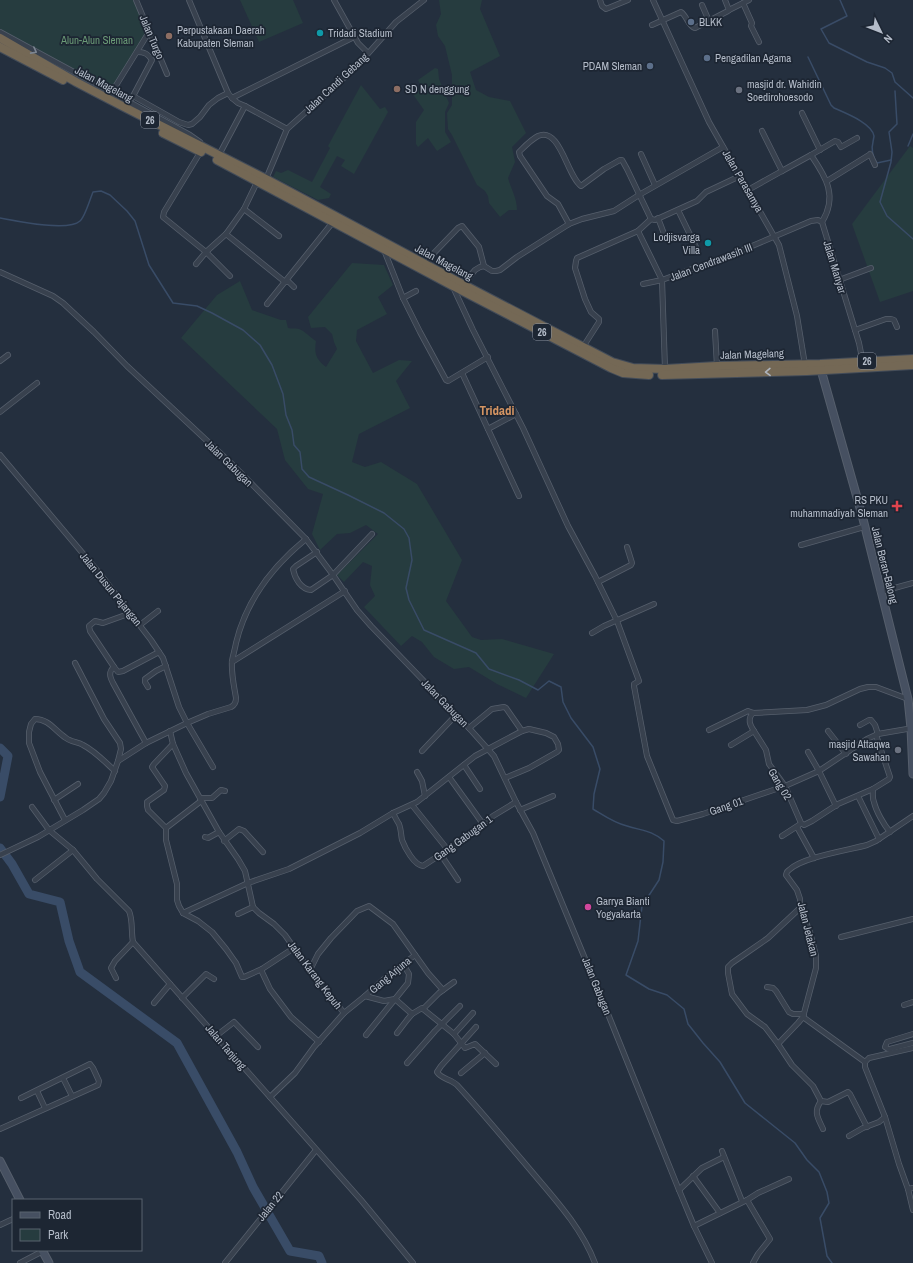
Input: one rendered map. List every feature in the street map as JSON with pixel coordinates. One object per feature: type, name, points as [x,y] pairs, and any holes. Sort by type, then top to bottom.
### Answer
[{"type":"highway","name":"Jalan Magelang","points":[[0,38],[76,82],[110,95],[128,105],[257,182],[301,201],[612,362],[639,369],[717,366],[806,368]]},
{"type":"highway","name":"Jalan Magelang","points":[[0,47],[129,116],[204,150],[219,155],[266,179],[333,222],[452,286],[623,373],[658,375],[821,367],[913,365]]},
{"type":"highway","name":"Jalan Magelang","points":[[821,367],[860,361],[913,359]]},
{"type":"main road","name":"Jalan Beran-Balong","points":[[821,367],[862,515],[880,592],[908,699],[912,728],[913,774]]},
{"type":"main road","points":[[0,1160],[20,1199]]},
{"type":"main road","points":[[43,1251],[49,1263]]},
{"type":"street","name":"Jalan Turgo","points":[[136,0],[156,51],[167,74]]},
{"type":"street","points":[[189,0],[228,93],[238,103],[287,129]]},
{"type":"street","points":[[334,0],[354,37],[368,53]]},
{"type":"street","name":"Jalan Candi Gebang","points":[[266,179],[287,129],[357,66],[396,22],[424,0]]},
{"type":"street","points":[[600,0],[602,6],[606,9],[628,0]]},
{"type":"street","name":"Jalan Parasamya","points":[[653,0],[709,122],[775,236],[782,256],[797,316],[806,368]]},
{"type":"street","points":[[725,0],[729,10]]},
{"type":"street","points":[[652,25],[681,12],[693,28],[749,0]]},
{"type":"street","points":[[743,3],[752,24],[750,26],[759,42]]},
{"type":"street","points":[[702,5],[709,21]]},
{"type":"street","points":[[0,32],[110,95],[149,32]]},
{"type":"street","points":[[232,98],[354,37]]},
{"type":"street","points":[[128,105],[156,51]]},
{"type":"street","points":[[137,52],[144,52],[148,54],[152,60]]},
{"type":"street","points":[[133,96],[179,122],[188,125],[192,124],[200,117],[209,105],[228,93]]},
{"type":"street","points":[[219,155],[245,106]]},
{"type":"street","points":[[802,113],[820,150]]},
{"type":"street","points":[[762,131],[782,171]]},
{"type":"street","points":[[568,224],[558,204],[547,196],[520,156],[519,152],[538,136],[547,135],[553,138],[569,168],[582,186],[604,169],[622,160],[651,219]]},
{"type":"street","points":[[748,190],[835,141],[838,142],[841,147],[857,138]]},
{"type":"street","points":[[427,265],[433,254],[454,231],[462,226],[479,247],[484,266],[496,272],[568,224],[614,211],[655,185],[723,147]]},
{"type":"street","points":[[204,150],[163,214],[167,220],[206,252],[230,276]]},
{"type":"street","points":[[641,154],[655,185]]},
{"type":"street","points":[[827,181],[870,154],[875,165]]},
{"type":"street","points":[[775,236],[811,221],[818,220],[822,222],[830,200],[827,181],[811,155]]},
{"type":"street","points":[[583,347],[596,328],[599,319],[591,312],[585,300],[575,268],[577,258],[638,231],[651,219],[655,220],[697,201],[706,192],[740,176]]},
{"type":"street","points":[[196,264],[206,252],[226,234],[244,209],[257,182]]},
{"type":"street","points":[[244,209],[279,236]]},
{"type":"street","points":[[678,210],[696,247]]},
{"type":"street","points":[[658,218],[666,239]]},
{"type":"street","points":[[267,304],[333,222]]},
{"type":"street","name":"Jalan Manyar","points":[[822,222],[855,330],[861,353],[860,361]]},
{"type":"street","points":[[638,231],[662,280],[643,284]]},
{"type":"street","points":[[226,234],[285,282],[289,282],[294,286]]},
{"type":"street","name":"Jalan Cendrawasih III","points":[[665,369],[662,280],[733,254],[775,236]]},
{"type":"street","points":[[383,249],[403,298],[446,380],[448,381],[488,357]]},
{"type":"street","points":[[466,286],[472,273],[484,266]]},
{"type":"street","points":[[839,280],[871,268]]},
{"type":"street","name":"Jalan Gabugan","points":[[0,272],[44,292],[63,303],[235,467],[306,539],[334,575],[357,610],[371,626],[494,756],[520,810],[533,833],[679,1190],[712,1263]]},
{"type":"street","points":[[452,286],[516,414],[568,526],[617,621]]},
{"type":"street","points":[[403,298],[416,291]]},
{"type":"street","points":[[855,330],[886,319],[894,320],[897,327]]},
{"type":"street","points":[[715,331],[717,366]]},
{"type":"street","points":[[0,361],[8,355]]},
{"type":"street","points":[[462,373],[518,496]]},
{"type":"street","points":[[0,412],[37,383]]},
{"type":"street","points":[[488,429],[516,414]]},
{"type":"street","name":"Jalan Dusun Pajangan","points":[[0,455],[101,575],[159,652],[166,666],[187,723],[213,767]]},
{"type":"street","points":[[802,545],[864,527]]},
{"type":"street","points":[[317,552],[293,569],[301,585],[311,590],[334,575],[372,534]]},
{"type":"street","points":[[118,761],[146,743],[170,731],[208,714],[234,705],[236,698],[232,662],[246,613],[272,572],[295,548],[306,539]]},
{"type":"street","points":[[598,582],[631,565],[632,563],[627,547]]},
{"type":"street","points":[[880,592],[913,583]]},
{"type":"street","points":[[232,662],[345,591]]},
{"type":"street","points":[[592,633],[604,626],[654,604]]},
{"type":"street","points":[[140,625],[158,611]]},
{"type":"street","points":[[131,613],[103,623],[94,621],[89,626],[90,631],[114,667],[118,672],[123,671],[159,652]]},
{"type":"street","name":"Gang 01","points":[[617,621],[639,681],[634,684],[634,686],[647,756],[675,821],[703,814],[784,786],[819,771],[877,734],[912,728]]},
{"type":"street","points":[[0,855],[22,845],[84,810],[99,799],[109,784],[115,771],[121,749],[120,743],[104,719],[75,663]]},
{"type":"street","points":[[148,687],[145,679],[160,668],[166,666]]},
{"type":"street","points":[[114,667],[110,670],[111,678],[146,743]]},
{"type":"street","points":[[709,730],[744,713],[807,710],[826,705],[860,689],[868,687],[876,687],[908,699]]},
{"type":"street","points":[[469,728],[492,709],[504,707],[522,731]]},
{"type":"street","points":[[731,744],[754,732],[749,722],[753,713]]},
{"type":"street","points":[[422,751],[456,715]]},
{"type":"street","points":[[65,820],[40,772],[29,743],[31,724],[35,719],[40,719],[50,724],[70,741],[83,744],[115,771]]},
{"type":"street","points":[[782,836],[799,825],[805,825],[836,806],[873,789],[889,779],[890,777],[875,725],[871,720],[869,720],[860,725]]},
{"type":"street","points":[[183,913],[248,883],[289,869],[360,833],[393,813],[412,805],[475,756],[522,731],[529,729],[546,733],[554,737],[558,744],[559,750],[557,752],[548,758],[505,778]]},
{"type":"street","points":[[170,731],[173,744],[186,773],[224,841],[245,871],[253,906],[238,914]]},
{"type":"street","points":[[828,731],[846,754]]},
{"type":"street","name":"Gang 02","points":[[754,732],[766,750],[769,764],[784,786],[814,858]]},
{"type":"street","points":[[173,744],[152,767],[165,786],[164,790],[147,802],[146,806],[148,810],[166,828],[166,840],[177,884],[177,900],[183,913],[198,921],[212,932],[236,963],[242,977],[262,969],[294,948]]},
{"type":"street","points":[[808,752],[836,806]]},
{"type":"street","points":[[464,765],[480,790]]},
{"type":"street","points":[[417,772],[422,781],[425,796]]},
{"type":"street","points":[[449,777],[483,824]]},
{"type":"street","points":[[54,800],[78,784]]},
{"type":"street","points":[[873,789],[874,803],[890,832]]},
{"type":"street","points":[[166,828],[201,800],[212,798],[221,790],[225,791]]},
{"type":"street","points":[[520,810],[553,796]]},
{"type":"street","points":[[858,796],[879,839]]},
{"type":"street","name":"Gang Gabugan 1","points":[[393,813],[399,825],[407,850],[417,864],[423,866],[467,837],[493,816],[516,802]]},
{"type":"street","points":[[412,805],[448,850]]},
{"type":"street","points":[[32,807],[48,830],[73,850],[108,891],[123,903],[132,916],[131,934],[133,942],[115,961],[112,968],[116,978]]},
{"type":"street","name":"Jalan Jetakan","points":[[778,1044],[804,1016],[815,973],[816,962],[810,932],[800,908],[800,899],[797,890],[786,875],[787,872],[797,864],[814,858],[868,845],[913,816]]},
{"type":"street","points":[[224,841],[239,829],[244,831],[263,852]]},
{"type":"street","points":[[205,837],[208,838],[219,832]]},
{"type":"street","points":[[35,880],[73,850]]},
{"type":"street","points":[[441,855],[458,880]]},
{"type":"street","name":"Jalan Karang Kepuh","points":[[253,906],[264,918],[280,929],[344,1013],[365,996]]},
{"type":"street","points":[[310,970],[318,954],[331,938],[357,911],[369,906],[393,924],[428,973],[443,990]]},
{"type":"street","points":[[800,908],[768,938],[732,963],[728,967],[728,973],[732,994],[748,1014],[765,1028],[792,1065],[813,1086],[821,1101]]},
{"type":"street","points":[[841,937],[913,919]]},
{"type":"street","name":"Jalan Tanjung","points":[[133,942],[361,1200],[413,1263]]},
{"type":"street","name":"Gang Arjuna","points":[[365,996],[415,955]]},
{"type":"street","points":[[366,1035],[408,983],[409,974],[403,964]]},
{"type":"street","points":[[262,969],[270,989],[291,1017],[319,1042]]},
{"type":"street","points":[[182,998],[206,974],[214,979]]},
{"type":"street","points":[[397,1033],[412,1014],[422,1008],[423,1009],[454,982]]},
{"type":"street","points":[[154,1003],[170,984]]},
{"type":"street","points":[[767,987],[773,988],[776,991],[789,1012],[804,1016],[865,1062],[865,1067],[885,1117],[899,1164],[911,1189],[913,1210]]},
{"type":"street","points":[[365,996],[384,1001],[395,999]]},
{"type":"street","points":[[395,999],[412,1014]]},
{"type":"street","points":[[904,1005],[913,1002]]},
{"type":"street","points":[[407,1063],[460,1006]]},
{"type":"street","points":[[423,1009],[454,1034],[465,1048],[475,1044],[496,1064]]},
{"type":"street","points":[[270,1097],[295,1073],[344,1013]]},
{"type":"street","points":[[454,1034],[473,1013]]},
{"type":"street","points":[[216,1036],[234,1022],[258,1047]]},
{"type":"street","points":[[476,1027],[440,1066],[437,1072],[442,1077],[454,1082],[485,1116],[574,1224],[588,1246],[596,1263]]},
{"type":"street","points":[[913,1034],[887,1042],[885,1047],[890,1049],[913,1043]]},
{"type":"street","points":[[865,1062],[869,1058],[913,1048]]},
{"type":"street","points":[[461,1074],[485,1053]]},
{"type":"street","points":[[0,1129],[98,1084],[99,1081],[94,1068],[90,1064],[21,1098]]},
{"type":"street","points":[[63,1078],[72,1096]]},
{"type":"street","points":[[37,1091],[45,1108]]},
{"type":"street","points":[[821,1101],[829,1102],[846,1093],[850,1094],[867,1127]]},
{"type":"street","points":[[821,1101],[817,1107],[816,1113],[823,1129]]},
{"type":"street","points":[[849,1136],[879,1122],[885,1117]]},
{"type":"street","name":"Jalan 22","points":[[225,1263],[316,1150]]},
{"type":"street","points":[[722,1151],[744,1201],[770,1240],[758,1254],[753,1263]]},
{"type":"street","points":[[679,1190],[702,1168],[724,1157]]},
{"type":"street","points":[[693,1176],[720,1213]]},
{"type":"street","points":[[694,1226],[789,1178]]},
{"type":"street","points":[[0,1225],[12,1219]]},
{"type":"street","points":[[20,1263],[40,1251]]},
{"type":"green space","name":"Alun-Alun Sleman","points":[[0,0],[136,0],[149,32],[111,93],[0,32]]},
{"type":"green space","points":[[240,0],[293,0],[303,23],[259,42]]},
{"type":"green space","points":[[439,0],[482,0],[480,9],[500,56],[470,72],[476,90],[489,97],[510,101],[526,133],[512,147],[515,162],[508,178],[515,198],[517,210],[509,210],[500,217],[489,203],[488,196],[485,191],[477,185],[448,129],[447,113],[452,105],[452,75],[445,46],[438,36],[436,25],[441,14]]},
{"type":"green space","points":[[435,68],[438,69],[439,79],[449,103],[445,112],[445,132],[451,142],[437,151],[428,138],[418,147],[416,144],[416,122],[424,110],[412,93],[421,86],[418,80]]},
{"type":"green space","points":[[361,85],[380,109],[385,107],[388,112],[354,174],[341,166],[345,160],[337,156],[320,187],[331,194],[329,198],[318,200],[273,177],[276,171],[281,173],[288,170],[312,182],[330,148],[328,146]]},
{"type":"green space","points":[[910,146],[913,148],[913,291],[880,302],[852,224]]},
{"type":"green space","points":[[352,263],[384,265],[393,285],[378,297],[387,314],[357,330],[356,341],[373,373],[399,360],[412,361],[396,381],[410,408],[359,434],[352,462],[365,467],[381,462],[417,484],[462,560],[446,601],[472,637],[481,640],[502,639],[554,654],[526,698],[497,684],[469,667],[454,669],[434,657],[422,642],[412,636],[401,646],[364,607],[375,596],[370,585],[372,566],[363,562],[344,582],[337,575],[378,534],[366,525],[350,533],[337,534],[320,550],[312,534],[323,494],[308,489],[285,460],[277,429],[181,338],[217,295],[240,281],[252,310],[281,320],[286,320],[288,328],[299,329],[306,333],[316,341],[316,356],[326,367],[337,349],[332,334],[325,327],[311,328],[308,317]]},
{"type":"waterway","points":[[840,0],[847,16],[821,29],[829,43],[867,62],[885,68],[892,73],[895,82],[913,98]]},
{"type":"waterway","points":[[808,57],[831,105],[863,123],[872,131],[874,136],[872,150],[873,156],[877,163],[891,160]]},
{"type":"waterway","points":[[895,91],[897,124],[889,132],[892,152],[891,162],[880,202],[887,216],[913,239]]},
{"type":"waterway","points":[[908,146],[913,134]]},
{"type":"waterway","points":[[0,218],[42,225],[65,226],[74,224],[82,219],[93,192],[101,191],[110,195],[135,221],[149,265],[173,303],[197,306],[212,313],[243,330],[260,345],[272,365],[283,394],[286,415],[292,430],[294,445],[300,452],[302,469],[309,477],[384,513],[404,529],[409,538],[412,560],[406,588],[409,600],[424,630],[476,653],[489,669],[519,680],[538,690],[549,681],[561,687],[563,702],[571,718],[593,747],[600,769],[594,794],[593,809],[622,825],[651,833],[664,841],[663,862],[659,880],[642,906],[638,941],[626,975],[649,989],[667,995],[684,1009],[688,1024],[720,1062],[745,1103],[795,1143],[807,1160],[819,1172],[827,1192],[829,1203],[820,1218],[827,1256],[832,1263]]},
{"type":"waterway","points":[[0,748],[8,756],[0,797]]},
{"type":"waterway","points":[[0,848],[12,864],[29,894],[60,902],[69,941],[80,972],[177,1043],[237,1152],[253,1187],[290,1251],[319,1256],[322,1263]]},
{"type":"place","name":"BLKK","points":[[691,22]]},
{"type":"place","name":"Tridadi Stadium","points":[[320,33]]},
{"type":"place","name":"Perpustakaan Daerah Kabupaten Sleman","points":[[169,36]]},
{"type":"place","name":"Pengadilan Agama","points":[[707,58]]},
{"type":"place","name":"PDAM Sleman","points":[[650,66]]},
{"type":"place","name":"SD N denggung","points":[[397,89]]},
{"type":"place","name":"masjid dr. Wahidin Soedirohoesodo","points":[[739,90]]},
{"type":"place","name":"Lodjisvarga Villa","points":[[708,243]]},
{"type":"place","name":"RS PKU muhammadiyah Sleman","points":[[897,506]]},
{"type":"place","name":"masjid Attaqwa Sawahan","points":[[898,750]]},
{"type":"place","name":"Garrya Bianti Yogyakarta","points":[[588,907]]},
{"type":"district","name":"Tridadi","points":[[497,410]]}]
